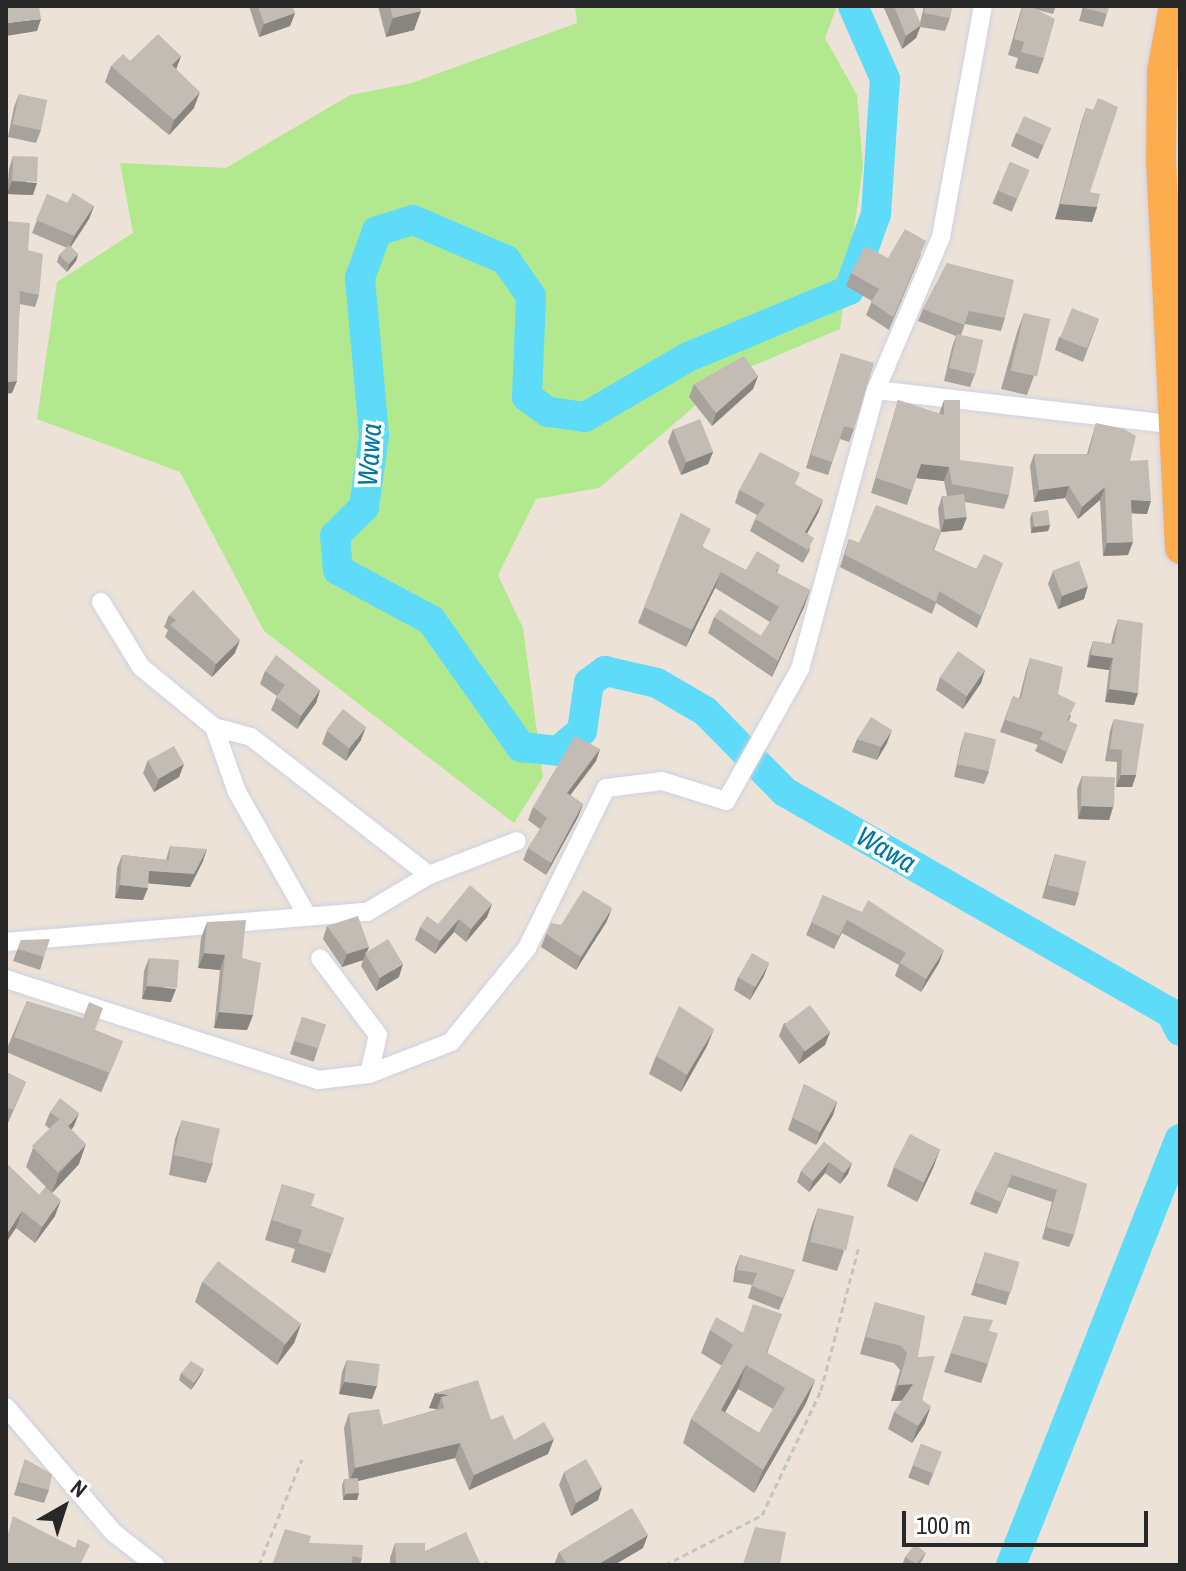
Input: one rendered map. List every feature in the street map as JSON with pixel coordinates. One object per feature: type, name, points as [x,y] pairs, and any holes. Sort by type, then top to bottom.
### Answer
[{"type":"highway","points":[[1174,6],[1162,71],[1174,325],[1180,549]]},
{"type":"street","points":[[6,979],[318,1080],[369,1074],[451,1042],[527,948],[606,788],[662,781],[722,804],[800,669],[876,390],[941,237],[983,6]]},
{"type":"street","points":[[876,390],[1177,424]]},
{"type":"street","points":[[101,602],[141,667],[214,727],[251,737],[429,875]]},
{"type":"street","points":[[214,727],[237,792],[307,915]]},
{"type":"street","points":[[6,942],[367,912],[429,875],[517,841]]},
{"type":"street","points":[[320,958],[378,1035],[369,1074]]},
{"type":"street","points":[[6,1407],[114,1533],[155,1565]]},
{"type":"path","points":[[665,1565],[762,1515],[821,1390],[859,1246]]},
{"type":"path","points":[[259,1565],[302,1459]]},
{"type":"green space","points":[[575,6],[837,6],[825,38],[857,95],[863,166],[840,329],[731,375],[599,488],[536,499],[498,575],[523,628],[543,777],[514,823],[264,631],[180,472],[37,419],[57,282],[133,233],[120,163],[226,168],[350,95],[412,83],[577,23]]},
{"type":"building","points":[[6,6],[39,6],[41,19],[7,23]]},
{"type":"building","points":[[258,6],[292,6],[295,13],[264,24]]},
{"type":"building","points":[[390,6],[420,6],[421,11],[393,18]]},
{"type":"building","points":[[894,6],[913,6],[921,25],[906,36]]},
{"type":"building","points":[[926,6],[952,6],[950,18],[924,13]]},
{"type":"building","points":[[1023,6],[1030,6],[1055,19],[1044,58],[1021,52],[1024,42],[1014,39]]},
{"type":"building","points":[[1085,6],[1109,6],[1107,14]]},
{"type":"building","points":[[158,34],[181,56],[172,65],[200,92],[174,120],[111,66],[123,54],[130,61]]},
{"type":"building","points":[[19,94],[47,100],[41,130],[13,124]]},
{"type":"building","points":[[1098,98],[1118,107],[1090,192],[1100,194],[1097,207],[1060,204],[1086,108],[1093,110]]},
{"type":"building","points":[[1024,116],[1051,128],[1044,146],[1016,133]]},
{"type":"building","points":[[13,156],[38,157],[37,182],[12,181]]},
{"type":"building","points":[[1010,162],[1029,170],[1017,199],[998,191]]},
{"type":"building","points":[[73,193],[94,206],[74,236],[36,220],[47,194],[67,203]]},
{"type":"building","points":[[6,221],[30,223],[28,250],[43,254],[39,295],[20,291],[17,381],[6,382]]},
{"type":"building","points":[[905,229],[926,241],[893,317],[871,302],[879,289],[851,273],[865,246],[888,258]]},
{"type":"building","points":[[69,245],[78,254],[68,264],[59,255]]},
{"type":"building","points":[[947,263],[1014,280],[1005,318],[969,311],[964,325],[923,309]]},
{"type":"building","points":[[1072,308],[1099,319],[1087,349],[1060,338]]},
{"type":"building","points":[[1024,313],[1050,319],[1037,377],[1011,370]]},
{"type":"building","points":[[957,334],[983,340],[975,374],[949,368]]},
{"type":"building","points":[[841,353],[874,363],[854,429],[844,426],[832,462],[811,455]]},
{"type":"building","points":[[744,356],[758,376],[716,413],[694,384]]},
{"type":"building","points":[[898,400],[944,415],[944,400],[960,400],[960,460],[1014,467],[1009,495],[952,484],[949,467],[921,464],[912,490],[876,478]]},
{"type":"building","points":[[700,419],[713,451],[686,462],[673,430]]},
{"type":"building","points":[[1096,423],[1124,429],[1136,436],[1130,461],[1148,460],[1151,501],[1131,500],[1133,542],[1107,543],[1105,487],[1082,507],[1069,486],[1039,490],[1034,454],[1089,454]]},
{"type":"building","points":[[760,452],[800,473],[795,484],[823,500],[805,532],[814,538],[808,550],[755,519],[765,504],[739,490]]},
{"type":"building","points":[[964,494],[967,517],[945,520],[942,497]]},
{"type":"building","points":[[876,505],[941,530],[933,550],[976,569],[984,554],[1003,563],[981,616],[939,591],[936,602],[845,555],[849,539],[859,543]]},
{"type":"building","points":[[1048,510],[1050,525],[1034,527],[1032,512]]},
{"type":"building","points":[[681,513],[711,529],[702,547],[746,570],[757,551],[780,565],[776,572],[810,590],[778,661],[714,617],[720,609],[761,636],[779,607],[721,572],[692,630],[644,607]]},
{"type":"building","points":[[1079,561],[1088,586],[1062,596],[1053,571]]},
{"type":"building","points":[[193,590],[240,640],[216,664],[170,625],[176,620],[169,615]]},
{"type":"building","points":[[1118,619],[1143,623],[1138,693],[1109,689],[1113,658],[1091,655],[1093,641],[1114,644]]},
{"type":"building","points":[[958,651],[985,670],[967,696],[940,677]]},
{"type":"building","points":[[276,655],[320,690],[301,716],[276,697],[285,685],[265,671]]},
{"type":"building","points":[[1030,658],[1063,667],[1058,694],[1076,703],[1067,720],[1077,725],[1067,752],[1040,739],[1043,732],[1005,720],[1013,696],[1021,699]]},
{"type":"building","points":[[343,709],[366,727],[349,748],[326,730]]},
{"type":"building","points":[[871,717],[892,730],[881,747],[857,739]]},
{"type":"building","points":[[1114,719],[1144,724],[1136,775],[1121,775],[1122,750],[1110,749]]},
{"type":"building","points":[[965,732],[996,739],[989,771],[958,764]]},
{"type":"building","points":[[575,736],[600,749],[567,793],[583,804],[551,863],[528,848],[547,818],[533,807]]},
{"type":"building","points":[[174,746],[184,764],[158,779],[148,761]]},
{"type":"building","points":[[1082,776],[1115,777],[1114,807],[1081,806]]},
{"type":"building","points":[[170,846],[207,849],[194,874],[149,871],[148,888],[120,885],[122,855],[169,860]]},
{"type":"building","points":[[1055,854],[1086,861],[1079,892],[1048,885]]},
{"type":"building","points":[[470,885],[492,904],[471,929],[459,919],[440,941],[420,927],[427,916],[438,924]]},
{"type":"building","points":[[583,890],[612,908],[581,957],[546,934],[551,923],[561,925]]},
{"type":"building","points":[[823,895],[862,912],[868,900],[944,950],[926,979],[900,963],[906,953],[847,920],[839,936],[811,922]]},
{"type":"building","points":[[358,916],[369,947],[347,954],[327,926]]},
{"type":"building","points":[[246,920],[242,958],[261,963],[253,1015],[219,1012],[225,955],[204,953],[207,922]]},
{"type":"building","points":[[50,939],[44,957],[18,949],[21,940]]},
{"type":"building","points":[[388,939],[403,964],[380,978],[365,953]]},
{"type":"building","points":[[752,953],[769,963],[755,987],[738,977]]},
{"type":"building","points":[[149,958],[179,960],[177,988],[147,986]]},
{"type":"building","points":[[27,1001],[83,1018],[89,1002],[103,1008],[95,1030],[123,1041],[110,1073],[14,1037]]},
{"type":"building","points":[[810,1005],[830,1032],[805,1051],[784,1024]]},
{"type":"building","points":[[679,1006],[714,1029],[687,1075],[656,1056]]},
{"type":"building","points":[[302,1017],[326,1025],[318,1049],[294,1041]]},
{"type":"building","points":[[6,1072],[26,1082],[13,1110],[6,1107]]},
{"type":"building","points":[[804,1084],[837,1102],[820,1132],[793,1118]]},
{"type":"building","points":[[60,1098],[79,1113],[68,1126],[50,1112]]},
{"type":"building","points":[[60,1118],[86,1144],[58,1172],[32,1146]]},
{"type":"building","points":[[182,1120],[220,1129],[212,1164],[174,1155]]},
{"type":"building","points":[[910,1134],[940,1149],[923,1182],[893,1167]]},
{"type":"building","points":[[824,1142],[852,1163],[844,1173],[829,1162],[813,1181],[801,1171]]},
{"type":"building","points":[[995,1152],[1087,1184],[1074,1235],[1046,1227],[1057,1190],[1012,1175],[1001,1202],[975,1191]]},
{"type":"building","points":[[6,1163],[39,1195],[45,1187],[61,1200],[42,1227],[22,1211],[6,1235]]},
{"type":"building","points":[[282,1184],[315,1194],[311,1206],[344,1218],[332,1254],[298,1243],[302,1230],[272,1220]]},
{"type":"building","points":[[818,1208],[854,1216],[846,1250],[810,1242]]},
{"type":"building","points":[[985,1252],[1020,1262],[1011,1293],[976,1283]]},
{"type":"building","points":[[740,1255],[795,1270],[783,1298],[752,1286],[757,1273],[737,1270]]},
{"type":"building","points":[[218,1261],[301,1324],[285,1344],[202,1282]]},
{"type":"building","points":[[875,1302],[925,1316],[918,1357],[935,1356],[922,1400],[931,1406],[918,1426],[894,1412],[913,1384],[898,1385],[907,1353],[901,1346],[866,1337]]},
{"type":"building","points":[[753,1304],[782,1314],[766,1353],[815,1380],[763,1470],[691,1419],[733,1345],[710,1330],[716,1317],[743,1333]],"holes":[[[746,1365],[785,1388],[759,1433],[721,1410]]]},
{"type":"building","points":[[964,1316],[993,1320],[989,1331],[998,1333],[988,1364],[951,1353]]},
{"type":"building","points":[[347,1360],[380,1364],[377,1386],[344,1382]]},
{"type":"building","points":[[191,1361],[204,1369],[194,1383],[181,1373]]},
{"type":"building","points":[[478,1380],[491,1420],[503,1415],[514,1440],[544,1422],[554,1439],[474,1475],[460,1443],[355,1468],[349,1413],[379,1409],[383,1425],[444,1408],[441,1397],[450,1395],[435,1393]]},
{"type":"building","points":[[921,1444],[942,1452],[933,1473],[913,1465]]},
{"type":"building","points":[[25,1459],[52,1474],[49,1490],[19,1482]]},
{"type":"building","points":[[586,1459],[602,1487],[576,1503],[564,1472]]},
{"type":"building","points":[[358,1478],[359,1493],[345,1494],[344,1479]]},
{"type":"building","points":[[632,1508],[648,1535],[597,1565],[567,1565],[559,1552]]},
{"type":"building","points":[[13,1516],[75,1548],[78,1539],[90,1545],[80,1565],[6,1565],[6,1541]]},
{"type":"building","points":[[755,1527],[786,1532],[780,1565],[743,1564]]},
{"type":"building","points":[[285,1529],[311,1536],[309,1543],[363,1545],[362,1558],[353,1556],[351,1565],[272,1565]]},
{"type":"building","points":[[466,1532],[481,1565],[396,1565],[395,1543],[425,1543],[425,1551]]},
{"type":"building","points":[[915,1544],[926,1553],[916,1564],[905,1557]]},
{"type":"waterway","name":"Wawa","points":[[853,6],[885,79],[876,214],[849,290],[688,357],[585,417],[548,412],[527,397],[531,296],[506,260],[413,220],[377,231],[360,278],[374,436],[364,507],[335,536],[338,570],[431,620],[521,747],[558,751],[582,731],[589,683],[605,671],[657,683],[705,711],[785,792],[1171,1013],[1180,1031]]},
{"type":"waterway","name":"Wawa","points":[[1011,1565],[1180,1139]]}]
